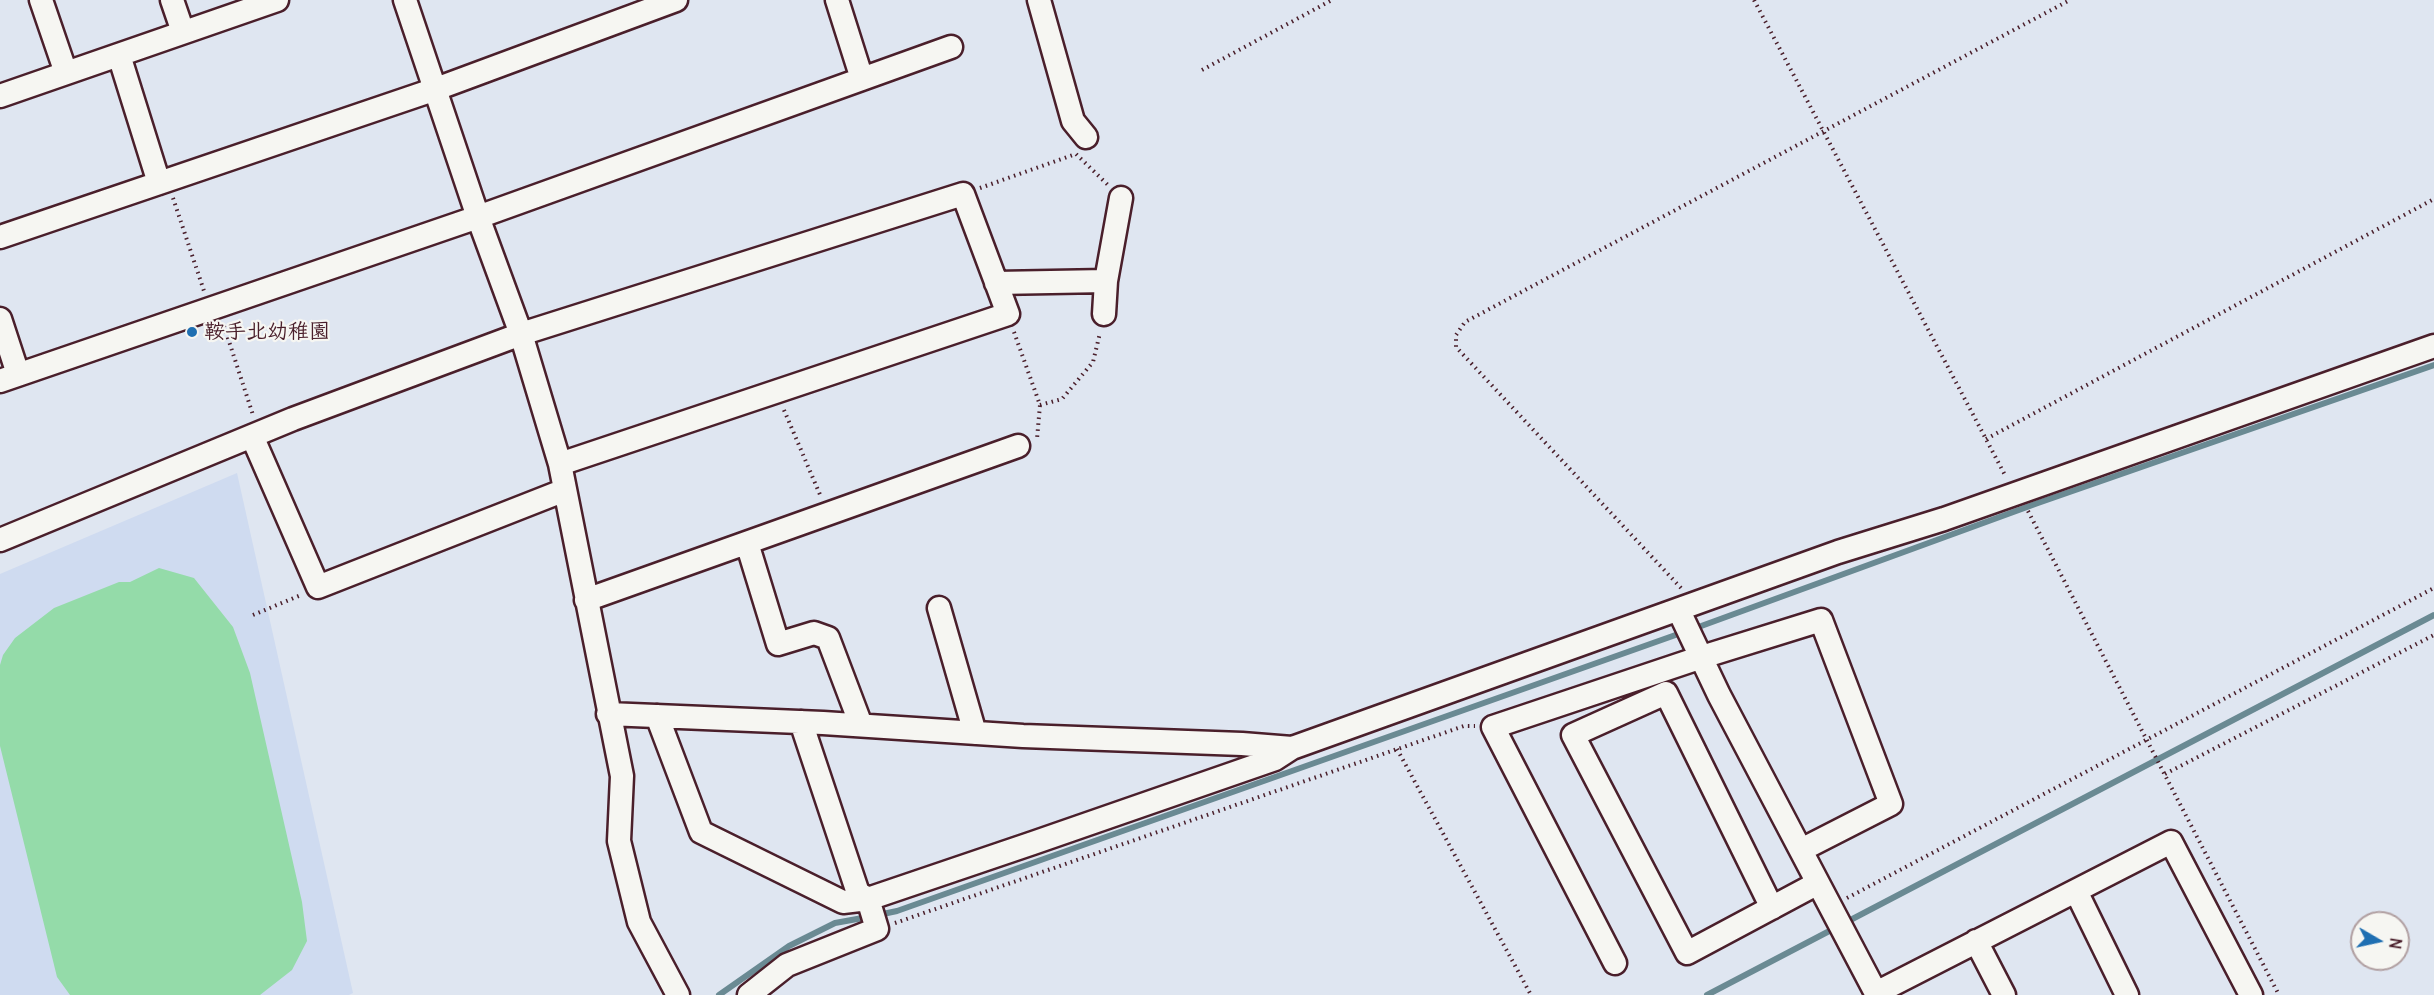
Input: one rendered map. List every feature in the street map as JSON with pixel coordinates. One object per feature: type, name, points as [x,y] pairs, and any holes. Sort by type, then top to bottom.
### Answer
[{"type":"street","points":[[41,0],[66,73]]},
{"type":"street","points":[[172,0],[183,32]]},
{"type":"street","points":[[0,96],[277,0]]},
{"type":"street","points":[[405,0],[478,217],[521,334],[560,464],[622,776],[619,841],[639,922],[678,995]]},
{"type":"street","points":[[837,0],[862,79]]},
{"type":"street","points":[[1039,0],[1073,121],[1086,137]]},
{"type":"street","points":[[0,237],[436,89],[668,2]]},
{"type":"street","points":[[0,320],[9,378],[478,217],[951,47]]},
{"type":"street","points":[[119,55],[164,182]]},
{"type":"street","points":[[0,540],[255,435],[521,334],[963,194],[1008,314],[560,464]]},
{"type":"street","points":[[1104,314],[1106,281],[1121,198]]},
{"type":"street","points":[[996,283],[1106,281]]},
{"type":"street","points":[[657,716],[700,832],[843,902],[868,898],[1275,759],[1292,748],[1838,552],[1944,519],[2434,346]]},
{"type":"street","points":[[255,435],[318,587],[565,490]]},
{"type":"street","points":[[586,600],[1018,446]]},
{"type":"street","points":[[747,543],[778,644],[814,633],[828,638],[861,725]]},
{"type":"street","points":[[1687,607],[1702,657],[1719,694],[1876,994],[2172,842],[2251,995]]},
{"type":"street","points":[[939,608],[975,733]]},
{"type":"street","points":[[1615,963],[1494,727],[1702,657],[1821,620],[1891,804],[1801,850]]},
{"type":"street","points":[[1772,908],[1666,693],[1573,735],[1688,953],[1818,884]]},
{"type":"street","points":[[608,714],[1292,748]]},
{"type":"street","points":[[749,995],[787,965],[878,929],[868,898],[858,893],[801,722]]},
{"type":"street","points":[[2076,891],[2127,995]]},
{"type":"street","points":[[1976,941],[2004,995]]},
{"type":"path","points":[[1202,70],[1332,0]]},
{"type":"path","points":[[1754,0],[1986,439],[2015,493],[2032,518],[2279,995]]},
{"type":"path","points":[[1687,607],[1456,347],[1456,335],[1465,322],[2070,0]]},
{"type":"path","points":[[963,194],[1076,154],[1121,198]]},
{"type":"path","points":[[164,182],[213,308],[255,435]]},
{"type":"path","points":[[1986,439],[2434,199]]},
{"type":"path","points":[[1008,314],[1040,405],[1038,438],[1018,446]]},
{"type":"path","points":[[1040,405],[1062,399],[1093,362],[1104,314]]},
{"type":"path","points":[[777,391],[828,514]]},
{"type":"path","points":[[253,615],[318,587]]},
{"type":"path","points":[[1830,906],[2434,588]]},
{"type":"path","points":[[2164,774],[2434,635]]},
{"type":"path","points":[[878,929],[1464,726],[1494,727]]},
{"type":"path","points":[[1397,749],[1531,995]]},
{"type":"shaded area","points":[[237,473],[353,993],[349,995],[0,995],[0,574]]},
{"type":"green space","points":[[159,568],[194,578],[233,627],[250,673],[302,902],[307,941],[292,970],[260,995],[70,995],[57,977],[0,746],[0,665],[3,655],[15,638],[54,608],[119,582],[130,582]]},
{"type":"waterway","points":[[1693,629],[2038,503],[2434,365]]},
{"type":"waterway","points":[[1707,995],[2434,615]]},
{"type":"waterway","points":[[878,915],[897,911],[1684,632]]},
{"type":"waterway","points":[[719,995],[789,946],[835,923],[868,917]]},
{"type":"place","name":"鞍手北幼稚園","points":[[192,332]]}]
